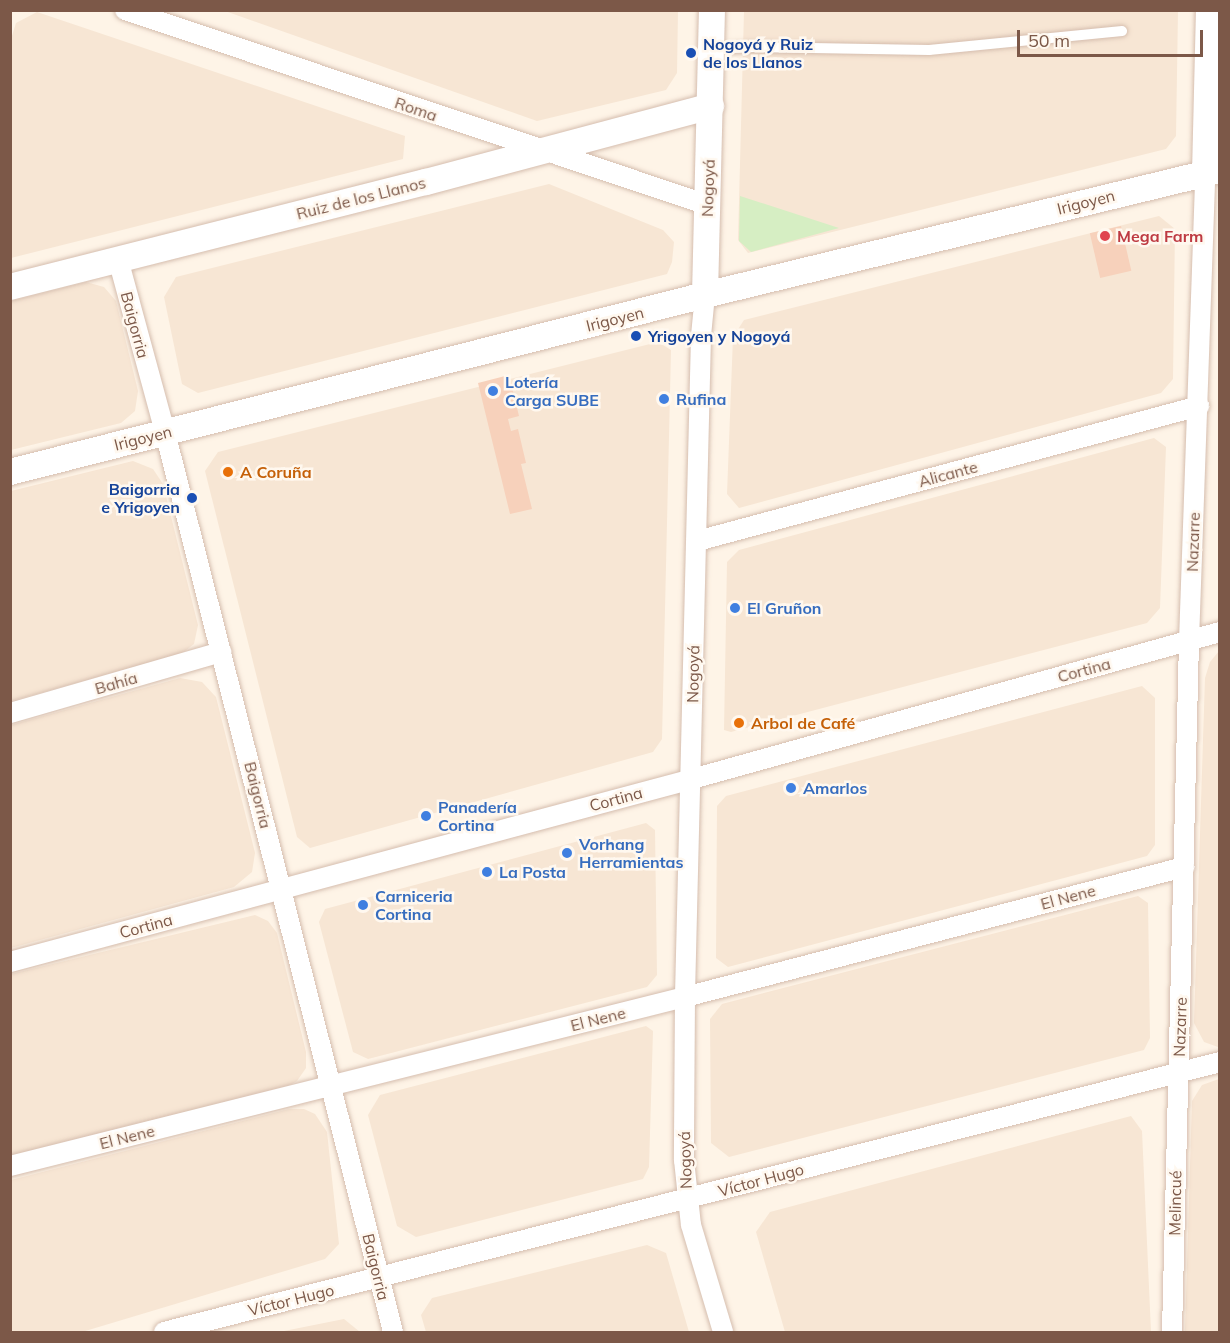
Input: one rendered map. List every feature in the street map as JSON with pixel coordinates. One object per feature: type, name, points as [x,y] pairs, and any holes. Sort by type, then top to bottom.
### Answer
[{"type":"street","name":"Roma","points":[[125,10],[708,205]]},
{"type":"street","name":"Nogoyá","points":[[712,10],[705,295],[701,336],[685,997],[687,1200],[691,1225],[723,1332]]},
{"type":"street","name":"Nazarre","points":[[1179,1073],[1189,641],[1212,171],[1209,10]]},
{"type":"street","name":"Ruiz de los Llanos","points":[[10,287],[545,151],[711,106]]},
{"type":"street","name":"Irigoyen","points":[[10,472],[705,295],[1212,171]]},
{"type":"street","name":"Baigorria","points":[[118,259],[165,432],[393,1332]]},
{"type":"street","name":"Alicante","points":[[697,542],[1199,406]]},
{"type":"street","name":"Cortina","points":[[10,962],[692,779],[1220,632]]},
{"type":"street","name":"Bahía","points":[[10,713],[221,652]]},
{"type":"street","name":"El Nene","points":[[10,1166],[685,997],[1184,867]]},
{"type":"street","name":"Víctor Hugo","points":[[164,1332],[1220,1062]]},
{"type":"street","name":"Melincué","points":[[1172,1332],[1179,1073]]},
{"type":"lane","points":[[712,49],[753,47],[929,50],[1122,31]]},
{"type":"shaded area","points":[[225,11],[678,11],[677,73],[666,90],[537,121]]},
{"type":"shaded area","points":[[744,11],[1178,11],[1176,136],[1166,149],[748,253],[738,240]]},
{"type":"shaded area","points":[[37,12],[405,136],[403,159],[11,258],[11,39],[16,23]]},
{"type":"shaded area","points":[[549,184],[663,230],[674,242],[672,262],[667,274],[198,393],[182,384],[164,297],[176,277]]},
{"type":"shaded area","points":[[1159,216],[1175,229],[1173,379],[1161,393],[739,508],[727,494],[733,337],[744,320]]},
{"type":"shaded area","points":[[86,282],[104,287],[116,301],[138,391],[135,411],[121,423],[11,450],[11,301]]},
{"type":"shaded area","points":[[658,342],[671,350],[662,739],[653,752],[310,848],[297,837],[205,471],[218,452]]},
{"type":"shaded area","points":[[1154,438],[1166,447],[1160,608],[1147,623],[731,732],[724,730],[727,562],[739,550]]},
{"type":"shaded area","points":[[133,461],[153,469],[163,484],[198,625],[194,644],[181,654],[11,701],[11,491]]},
{"type":"shaded area","points":[[1219,651],[1220,1046],[1218,1047],[1204,1042],[1194,1023],[1205,678],[1210,662]]},
{"type":"shaded area","points":[[180,678],[202,682],[216,697],[255,853],[252,872],[234,887],[11,948],[11,725]]},
{"type":"shaded area","points":[[1142,686],[1155,698],[1155,845],[1147,856],[728,967],[716,958],[717,806],[726,796]]},
{"type":"shaded area","points":[[646,823],[655,830],[657,975],[647,987],[368,1059],[353,1052],[319,922],[325,909]]},
{"type":"shaded area","points":[[1138,896],[1148,903],[1150,1038],[1144,1050],[729,1157],[711,1143],[710,1019],[722,1004]]},
{"type":"shaded area","points":[[255,915],[268,921],[277,933],[306,1052],[306,1068],[297,1081],[288,1086],[11,1157],[11,974]]},
{"type":"shaded area","points":[[646,1026],[653,1031],[649,1167],[643,1179],[416,1237],[397,1226],[368,1115],[380,1095]]},
{"type":"shaded area","points":[[1219,1079],[1219,1332],[1185,1332],[1192,1101],[1202,1085]]},
{"type":"shaded area","points":[[289,1109],[304,1109],[315,1114],[327,1132],[339,1244],[325,1259],[82,1332],[11,1332],[11,1180]]},
{"type":"shaded area","points":[[1131,1116],[1142,1131],[1151,1332],[785,1332],[756,1232],[770,1212]]},
{"type":"shaded area","points":[[647,1245],[666,1253],[689,1332],[426,1332],[421,1315],[432,1298]]},
{"type":"shaded area","points":[[344,1319],[360,1332],[279,1332]]},
{"type":"green space","points":[[740,196],[839,228],[751,252],[739,241]]},
{"type":"building","points":[[1121,226],[1131,271],[1100,278],[1090,233]]},
{"type":"building","points":[[509,375],[519,416],[508,419],[511,431],[518,429],[526,463],[521,464],[532,509],[510,514],[478,383]]},
{"type":"place","name":"Nogoyá y Ruiz de los Llanos","points":[[691,53]]},
{"type":"place","name":"Mega Farm","points":[[1105,236]]},
{"type":"place","name":"Yrigoyen y Nogoyá","points":[[636,336]]},
{"type":"place","name":"Lotería Carga SUBE","points":[[493,391]]},
{"type":"place","name":"Rufina","points":[[664,399]]},
{"type":"place","name":"A Coruña","points":[[228,472]]},
{"type":"place","name":"Baigorria e Yrigoyen","points":[[192,498]]},
{"type":"place","name":"El Gruñon","points":[[735,608]]},
{"type":"place","name":"Arbol de Café","points":[[739,723]]},
{"type":"place","name":"Amarlos","points":[[791,788]]},
{"type":"place","name":"Panadería Cortina","points":[[426,816]]},
{"type":"place","name":"Vorhang Herramientas","points":[[567,853]]},
{"type":"place","name":"La Posta","points":[[487,872]]},
{"type":"place","name":"Carniceria Cortina","points":[[363,905]]}]
